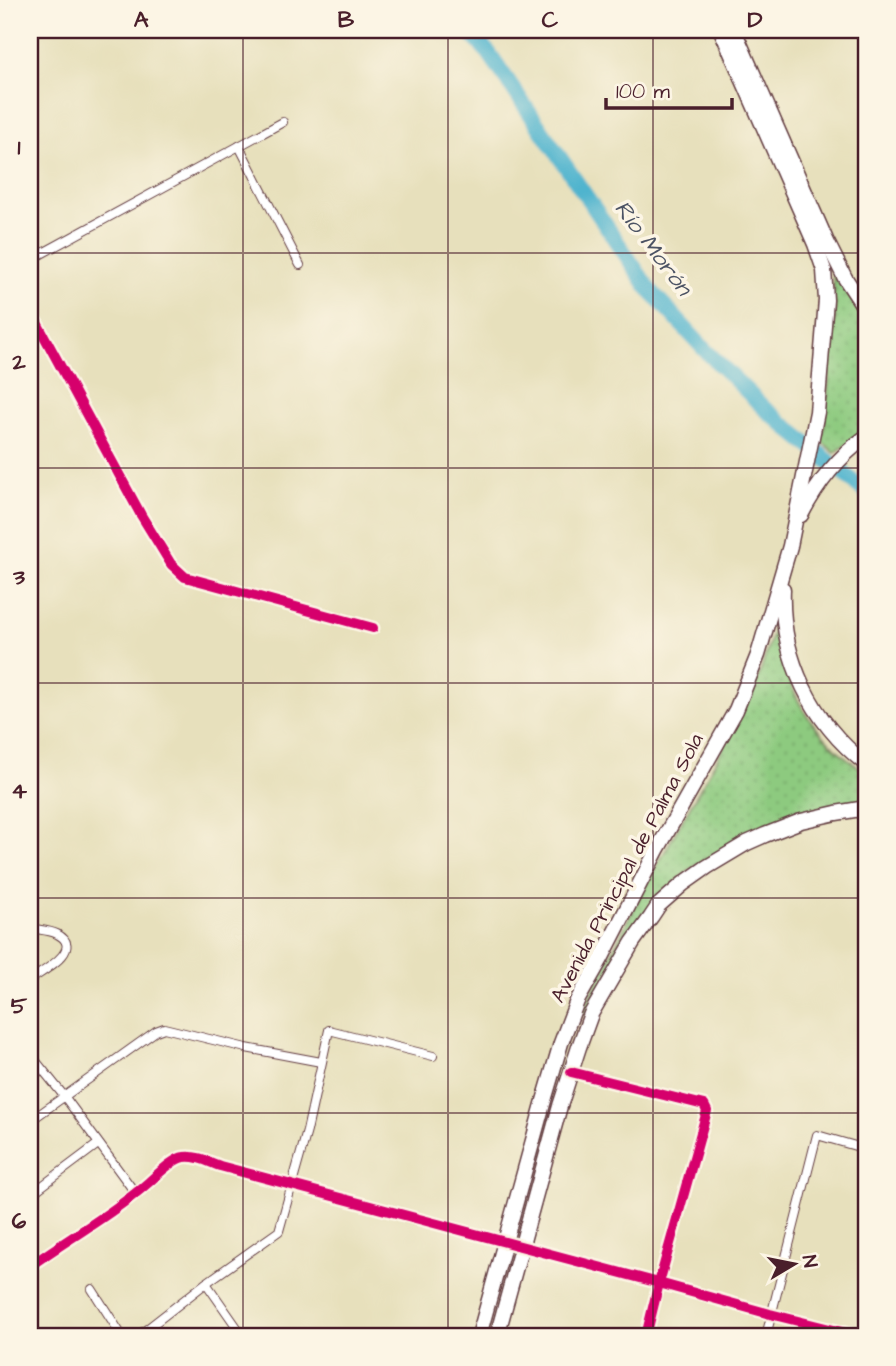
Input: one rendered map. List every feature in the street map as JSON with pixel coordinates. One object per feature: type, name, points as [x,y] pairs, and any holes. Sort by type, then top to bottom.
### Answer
[{"type":"highway","points":[[721,30],[822,261],[826,280],[827,300],[818,401],[784,577],[783,610],[797,673],[811,702],[829,729],[866,764]]},
{"type":"highway","points":[[734,30],[826,240],[845,278],[866,310]]},
{"type":"highway","points":[[790,546],[802,515],[821,482],[839,460],[866,437]]},
{"type":"highway","name":"Avenida Principal de Palma Sola","points":[[479,1336],[543,1104],[577,1001],[657,850],[736,710],[758,655],[790,546]]},
{"type":"highway","name":"Avenida Principal de Palma Sola","points":[[498,1335],[571,1072],[591,1014],[659,905],[707,867],[765,835],[820,816],[866,808]]},
{"type":"street","points":[[30,260],[283,122]]},
{"type":"street","points":[[239,146],[300,265]]},
{"type":"street","points":[[30,310],[141,515],[172,564],[185,577],[373,628]]},
{"type":"street","points":[[30,928],[58,935],[66,947],[61,958],[30,980]]},
{"type":"street","points":[[30,1121],[163,1028],[321,1062]]},
{"type":"street","points":[[138,1336],[279,1231],[307,1131],[329,1030],[433,1056]]},
{"type":"street","points":[[30,1054],[136,1194]]},
{"type":"street","points":[[571,1072],[704,1105],[707,1111],[646,1336]]},
{"type":"street","points":[[766,1336],[817,1135],[866,1149]]},
{"type":"street","points":[[30,1195],[98,1144]]},
{"type":"street","points":[[30,1266],[136,1194],[160,1171],[186,1156],[858,1336]]},
{"type":"street","points":[[206,1283],[243,1336]]},
{"type":"street","points":[[92,1289],[122,1336]]},
{"type":"green space","points":[[833,274],[866,318],[866,430],[835,453],[821,441],[835,314]]},
{"type":"green space","points":[[775,624],[788,677],[801,706],[830,743],[866,772],[866,801],[838,804],[797,815],[719,852],[686,873],[651,908],[636,929],[608,972],[585,1015],[581,1013],[642,892],[737,723],[760,673]]},
{"type":"waterway","name":"Río Morón","points":[[467,30],[489,53],[649,289],[706,351],[765,409],[866,492]]},
{"type":"cycle path","points":[[30,310],[141,515],[171,564],[185,577],[373,628]]},
{"type":"cycle path","points":[[571,1072],[704,1105],[707,1111],[646,1336]]},
{"type":"cycle path","points":[[30,1266],[121,1204],[171,1164],[180,1158],[193,1157],[858,1336]]}]
